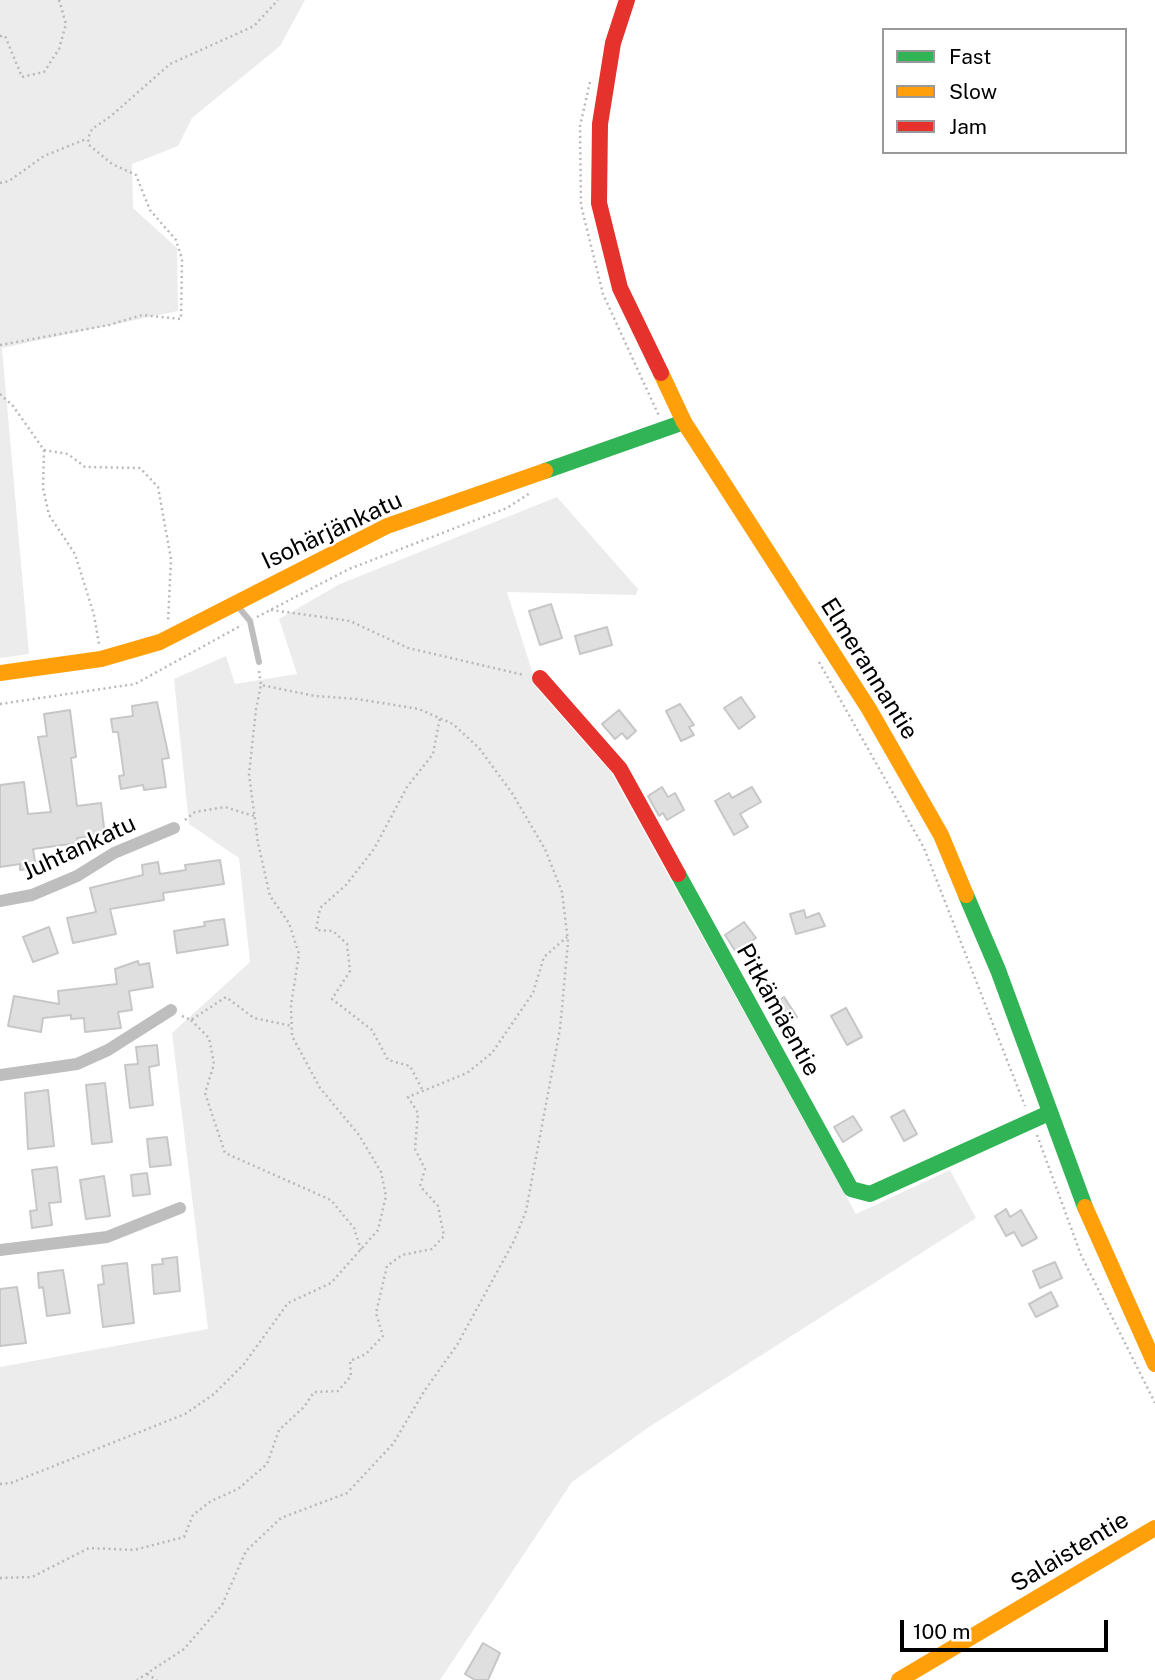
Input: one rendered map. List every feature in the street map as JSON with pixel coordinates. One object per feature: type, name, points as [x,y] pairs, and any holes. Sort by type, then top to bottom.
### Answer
[{"type":"street","name":"Elmerannantie","points":[[627,0],[613,44],[600,124],[599,203],[620,288],[684,422],[869,709],[941,835],[998,970],[1082,1201],[1155,1363]]},
{"type":"street","name":"Isohärjänkatu","points":[[0,673],[101,659],[171,636],[387,526],[684,422]]},
{"type":"street","name":"Pitkämäentie","points":[[540,678],[620,769],[851,1189],[870,1194],[1049,1112]]},
{"type":"street","name":"Juhtankatu","points":[[0,901],[32,895],[78,876],[114,853],[174,828]]},
{"type":"street","points":[[0,1075],[76,1064],[108,1051],[171,1010]]},
{"type":"street","points":[[0,1250],[107,1237],[180,1208]]},
{"type":"street","name":"Salaistentie","points":[[899,1680],[1155,1528]]},
{"type":"lane","points":[[235,603],[250,621],[259,662]]},
{"type":"path","points":[[0,36],[5,36],[22,77],[44,72],[59,49],[66,24],[59,0]]},
{"type":"path","points":[[0,345],[109,325],[142,315],[181,319],[182,259],[176,240],[150,210],[136,175],[112,164],[89,145],[88,138],[92,129],[111,116],[170,64],[254,26],[278,0]]},
{"type":"path","points":[[592,72],[580,126],[581,205],[603,294],[666,428]]},
{"type":"path","points":[[0,183],[9,181],[44,156],[88,138]]},
{"type":"path","points":[[0,394],[13,406],[44,450],[43,488],[49,515],[75,554],[94,615],[101,659]]},
{"type":"path","points":[[44,450],[68,454],[85,467],[140,468],[158,486],[171,559],[167,617],[171,636]]},
{"type":"path","points":[[0,704],[135,684],[348,569],[508,508],[539,488]]},
{"type":"path","points":[[271,610],[350,621],[408,648],[540,678]]},
{"type":"path","points":[[815,656],[924,848],[1031,1119],[1081,1255],[1155,1403]]},
{"type":"path","points":[[0,1484],[11,1483],[185,1415],[214,1394],[244,1364],[277,1323],[288,1303],[331,1283],[378,1230],[386,1196],[381,1172],[359,1135],[320,1088],[292,1036],[291,1005],[299,954],[289,923],[270,896],[254,816],[249,774],[261,685],[259,662]]},
{"type":"path","points":[[137,1680],[184,1649],[222,1605],[246,1551],[281,1518],[347,1493],[393,1444],[425,1390],[457,1345],[526,1211],[560,1030],[567,937],[562,892],[545,849],[512,793],[479,748],[453,724],[419,709],[357,699],[315,696],[261,685]]},
{"type":"path","points":[[422,1089],[410,1066],[387,1060],[372,1030],[332,999],[350,971],[347,944],[333,931],[316,930],[320,908],[346,885],[374,849],[407,787],[433,754],[440,718]]},
{"type":"path","points":[[174,828],[195,812],[225,807],[254,816]]},
{"type":"path","points":[[0,1578],[32,1577],[89,1548],[134,1550],[184,1537],[192,1515],[211,1501],[238,1489],[267,1464],[279,1430],[304,1407],[314,1392],[338,1391],[351,1376],[350,1361],[366,1354],[383,1336],[376,1313],[387,1266],[402,1255],[432,1249],[444,1236],[438,1206],[420,1186],[425,1169],[415,1149],[418,1113],[408,1097],[422,1089],[467,1073],[492,1053],[533,993],[544,957],[567,937]]},
{"type":"path","points":[[191,1020],[226,998],[254,1018],[292,1026]]},
{"type":"path","points":[[171,1010],[191,1020],[209,1038],[214,1064],[205,1093],[225,1153],[331,1200],[354,1228],[361,1250]]},
{"type":"path","points":[[147,1674],[157,1680]]},
{"type":"shaded area","points":[[0,0],[305,0],[280,46],[192,118],[178,146],[132,164],[133,208],[177,248],[178,311],[2,348],[29,654],[0,658]]},
{"type":"shaded area","points":[[557,497],[638,589],[636,595],[507,592],[538,690],[611,772],[856,1214],[950,1170],[976,1218],[649,1427],[572,1482],[440,1680],[0,1680],[0,1367],[208,1329],[172,1033],[250,962],[239,858],[189,824],[174,679],[226,656],[235,684],[297,674],[279,619],[340,584]]},
{"type":"building","points":[[551,604],[562,638],[540,645],[529,611]]},
{"type":"building","points":[[607,627],[612,645],[580,654],[575,636]]},
{"type":"building","points":[[741,697],[755,717],[739,729],[724,708]]},
{"type":"building","points":[[157,702],[169,758],[162,759],[166,787],[144,790],[143,785],[121,789],[119,776],[124,775],[118,732],[113,732],[111,719],[133,716],[132,706]]},
{"type":"building","points":[[680,704],[694,725],[689,727],[694,735],[681,741],[666,711]]},
{"type":"building","points":[[70,710],[76,757],[71,758],[77,806],[101,803],[105,835],[77,838],[78,843],[33,849],[36,868],[20,870],[20,864],[0,867],[0,785],[24,782],[28,814],[51,812],[38,737],[47,736],[44,714]]},
{"type":"building","points":[[619,710],[636,731],[627,739],[622,733],[615,739],[602,724]]},
{"type":"building","points":[[662,787],[668,797],[675,793],[684,810],[667,820],[663,813],[659,816],[648,796]]},
{"type":"building","points":[[752,787],[761,802],[740,814],[748,827],[734,835],[715,801],[729,793],[732,798]]},
{"type":"building","points":[[220,860],[224,884],[163,893],[164,900],[110,909],[116,934],[73,943],[67,918],[96,912],[90,888],[143,875],[142,865],[158,862],[160,874],[186,870],[185,865]]},
{"type":"building","points":[[804,910],[806,918],[819,913],[825,926],[796,934],[790,914]]},
{"type":"building","points":[[224,919],[228,945],[177,953],[174,931],[205,926],[204,922]]},
{"type":"building","points":[[744,922],[756,938],[736,952],[725,935]]},
{"type":"building","points":[[49,927],[58,953],[33,962],[23,937]]},
{"type":"building","points":[[138,961],[139,965],[149,963],[153,987],[129,991],[132,1010],[118,1012],[121,1028],[85,1032],[84,1018],[71,1019],[71,1015],[43,1018],[41,1032],[8,1026],[14,996],[59,1004],[58,991],[117,984],[115,969]]},
{"type":"building","points":[[784,997],[797,1017],[781,1027],[768,1008]]},
{"type":"building","points":[[846,1008],[862,1037],[847,1045],[831,1016]]},
{"type":"building","points":[[157,1045],[159,1065],[149,1067],[153,1105],[130,1108],[125,1065],[138,1064],[136,1047]]},
{"type":"building","points":[[105,1083],[112,1142],[92,1144],[86,1085]]},
{"type":"building","points":[[48,1090],[54,1146],[28,1149],[25,1093]]},
{"type":"building","points":[[904,1110],[917,1134],[904,1141],[891,1117]]},
{"type":"building","points":[[853,1116],[862,1130],[843,1142],[834,1127]]},
{"type":"building","points":[[167,1137],[171,1165],[150,1167],[147,1139]]},
{"type":"building","points":[[57,1167],[61,1202],[49,1203],[52,1225],[32,1228],[30,1211],[37,1210],[32,1170]]},
{"type":"building","points":[[147,1173],[150,1194],[133,1196],[131,1175]]},
{"type":"building","points":[[104,1176],[110,1216],[86,1219],[80,1180]]},
{"type":"building","points":[[1006,1209],[1010,1217],[1021,1210],[1037,1238],[1022,1246],[1014,1232],[1006,1236],[995,1216]]},
{"type":"building","points":[[177,1257],[180,1291],[154,1294],[152,1265],[163,1264],[162,1259]]},
{"type":"building","points":[[1055,1262],[1062,1278],[1040,1288],[1033,1271]]},
{"type":"building","points":[[127,1263],[134,1323],[103,1327],[98,1285],[104,1284],[102,1266]]},
{"type":"building","points":[[63,1270],[70,1313],[47,1316],[38,1273]]},
{"type":"building","points":[[17,1287],[26,1343],[0,1346],[0,1289]]},
{"type":"building","points":[[1051,1292],[1058,1306],[1036,1317],[1029,1304]]},
{"type":"building","points":[[483,1643],[500,1653],[488,1680],[475,1680],[465,1674]]},
{"type":"traffic: fast","points":[[545,471],[684,422]]},
{"type":"traffic: fast","points":[[678,874],[851,1189],[870,1194],[1049,1113]]},
{"type":"traffic: fast","points":[[966,895],[998,970],[1085,1207]]},
{"type":"traffic: slow","points":[[661,373],[684,422],[869,709],[941,835],[966,895]]},
{"type":"traffic: slow","points":[[0,673],[101,659],[160,642],[387,526],[545,471]]},
{"type":"traffic: slow","points":[[1085,1207],[1155,1364]]},
{"type":"traffic: slow","points":[[899,1680],[1155,1528]]},
{"type":"traffic: jam","points":[[627,0],[613,43],[600,124],[599,203],[620,288],[661,373]]},
{"type":"traffic: jam","points":[[540,678],[620,769],[678,874]]}]
